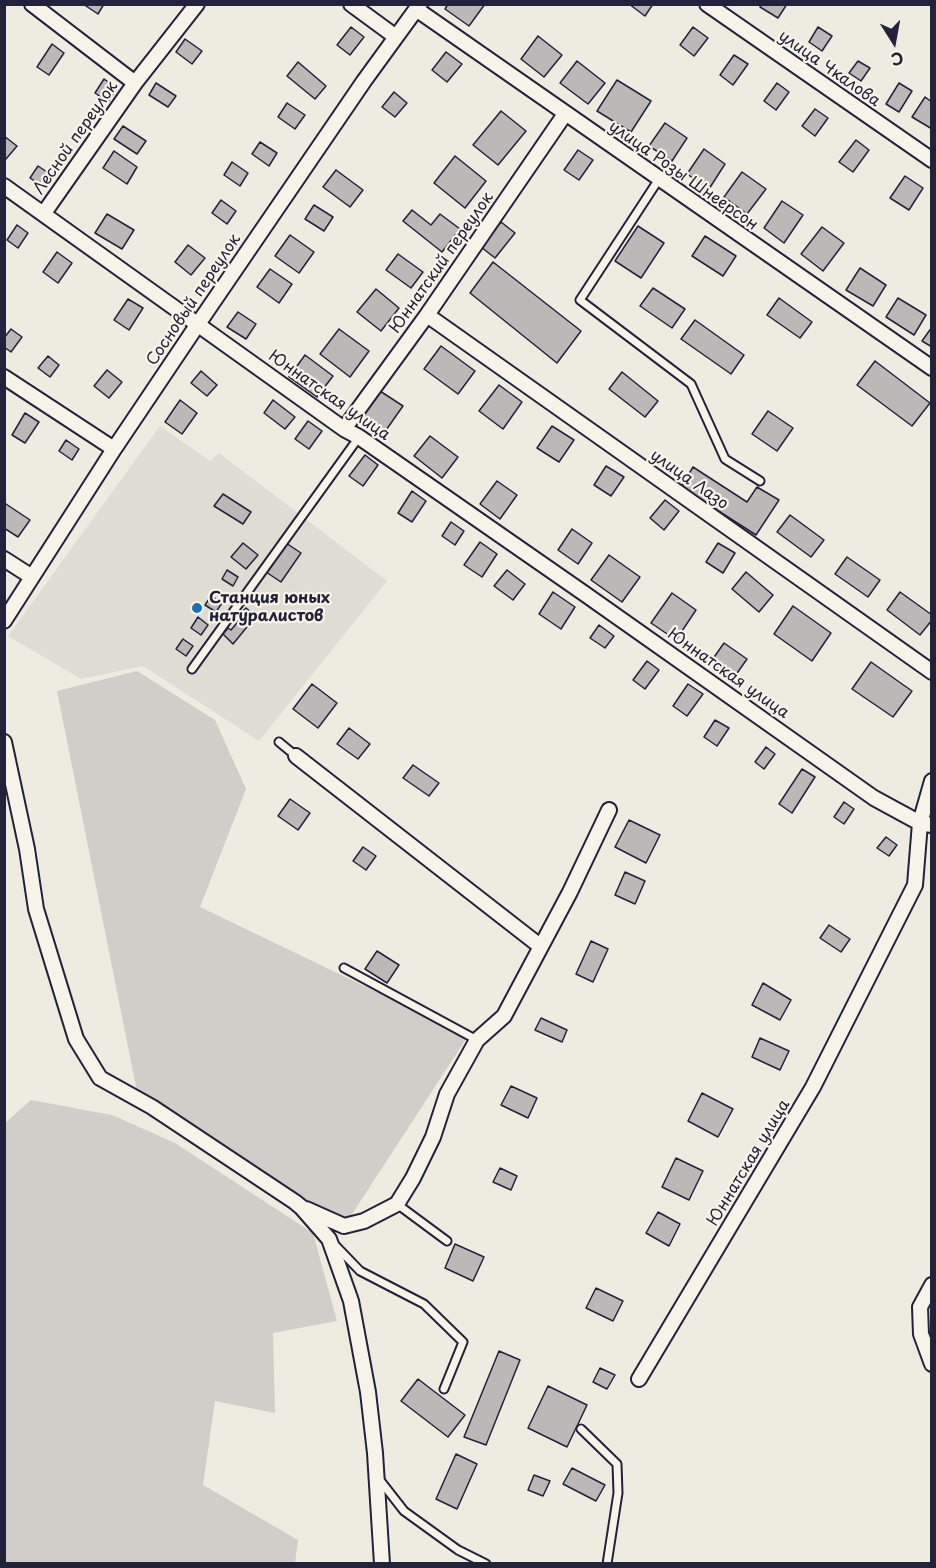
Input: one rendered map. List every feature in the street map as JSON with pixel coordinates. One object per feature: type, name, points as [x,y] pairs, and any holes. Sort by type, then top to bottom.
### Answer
[{"type":"street","name":"Лесной переулок","points":[[32,4],[135,83]]},
{"type":"street","name":"Лесной переулок","points":[[44,213],[135,83],[197,4]]},
{"type":"street","points":[[351,4],[396,38]]},
{"type":"street","name":"улица Чкалова","points":[[707,4],[932,160]]},
{"type":"street","name":"Сосновый переулок","points":[[4,621],[114,448],[364,81],[418,7]]},
{"type":"street","name":"улица Розы Шнеерсон","points":[[418,7],[565,114],[932,368]]},
{"type":"street","name":"Юннатский переулок","points":[[344,429],[427,315],[565,114]]},
{"type":"street","name":"Юннатская улица","points":[[4,186],[344,429],[359,437],[874,798],[926,824],[915,885],[819,1077],[639,1379]]},
{"type":"street","name":"улица Лазо","points":[[427,315],[932,672]]},
{"type":"street","points":[[4,377],[114,448]]},
{"type":"street","points":[[4,559],[32,577]]},
{"type":"street","points":[[4,742],[27,849],[36,909],[76,1039],[100,1078],[152,1107],[302,1207],[344,1226],[364,1221],[397,1204],[433,1137],[447,1094],[477,1040],[504,1016],[570,892],[609,810]]},
{"type":"street","points":[[296,756],[540,946]]},
{"type":"street","points":[[926,824],[932,781]]},
{"type":"street","points":[[302,1207],[328,1239],[351,1301],[368,1392],[382,1563]]},
{"type":"street","points":[[932,1285],[920,1307],[921,1334],[932,1364]]},
{"type":"lane","points":[[658,179],[580,300],[692,384],[725,459],[760,481]]},
{"type":"lane","points":[[192,669],[359,437]]},
{"type":"lane","points":[[279,742],[296,756]]},
{"type":"lane","points":[[344,968],[477,1040]]},
{"type":"lane","points":[[397,1204],[447,1241]]},
{"type":"lane","points":[[328,1239],[360,1271],[424,1304],[463,1342],[444,1389]]},
{"type":"lane","points":[[581,1429],[617,1464],[618,1493],[607,1563]]},
{"type":"lane","points":[[376,1475],[404,1511],[458,1550],[486,1563]]},
{"type":"shaded area","name":"Станция юных натуралистов","points":[[160,426],[210,461],[219,453],[387,581],[259,741],[143,666],[81,679],[8,636]]},
{"type":"shaded area","points":[[137,671],[215,720],[246,789],[200,907],[468,1036],[339,1234],[152,1107],[136,1087],[57,691]]},
{"type":"shaded area","points":[[31,1100],[112,1115],[175,1143],[313,1233],[337,1321],[273,1333],[275,1413],[215,1401],[203,1485],[298,1540],[295,1563],[5,1563],[5,1123]]},
{"type":"building","points":[[83,4],[104,4],[98,14]]},
{"type":"building","points":[[448,4],[485,4],[469,26],[445,9]]},
{"type":"building","points":[[629,4],[653,4],[645,16]]},
{"type":"building","points":[[762,4],[787,4],[778,18],[760,7]]},
{"type":"building","points":[[351,27],[364,37],[350,55],[337,45]]},
{"type":"building","points":[[693,27],[708,38],[694,56],[680,45]]},
{"type":"building","points":[[818,27],[832,36],[822,51],[809,42]]},
{"type":"building","points":[[538,36],[562,55],[544,77],[521,59]]},
{"type":"building","points":[[185,39],[202,51],[192,64],[176,52]]},
{"type":"building","points":[[52,44],[64,53],[49,75],[37,67]]},
{"type":"building","points":[[446,52],[462,64],[447,82],[432,70]]},
{"type":"building","points":[[734,55],[748,64],[733,85],[720,75]]},
{"type":"building","points":[[577,61],[605,83],[588,104],[560,83]]},
{"type":"building","points":[[858,61],[870,68],[861,81],[849,73]]},
{"type":"building","points":[[298,62],[326,86],[315,99],[287,76]]},
{"type":"building","points":[[104,79],[117,88],[108,102],[95,93]]},
{"type":"building","points":[[617,80],[651,101],[631,132],[597,111]]},
{"type":"building","points":[[156,83],[176,96],[168,107],[149,95]]},
{"type":"building","points":[[777,83],[789,92],[776,110],[764,101]]},
{"type":"building","points":[[899,83],[912,91],[899,112],[886,104]]},
{"type":"building","points":[[394,92],[407,103],[395,117],[382,107]]},
{"type":"building","points":[[925,97],[932,102],[932,129],[912,117]]},
{"type":"building","points":[[287,103],[305,115],[295,129],[278,117]]},
{"type":"building","points":[[815,109],[828,118],[815,136],[802,126]]},
{"type":"building","points":[[501,111],[526,131],[498,165],[473,145]]},
{"type":"building","points":[[665,123],[687,138],[672,161],[649,146]]},
{"type":"building","points":[[123,126],[146,141],[137,154],[114,139]]},
{"type":"building","points":[[4,136],[17,146],[6,159],[4,157]]},
{"type":"building","points":[[856,140],[869,150],[853,172],[839,162]]},
{"type":"building","points":[[260,142],[277,153],[269,166],[252,154]]},
{"type":"building","points":[[704,149],[725,164],[709,189],[687,174]]},
{"type":"building","points":[[578,150],[593,160],[579,180],[564,170]]},
{"type":"building","points":[[114,151],[137,167],[127,184],[103,168]]},
{"type":"building","points":[[455,156],[486,181],[465,208],[434,183]]},
{"type":"building","points":[[232,162],[248,173],[240,186],[224,175]]},
{"type":"building","points":[[38,166],[53,176],[45,188],[30,178]]},
{"type":"building","points":[[336,170],[363,190],[350,207],[323,187]]},
{"type":"building","points":[[742,172],[766,189],[747,214],[724,197]]},
{"type":"building","points":[[905,176],[923,188],[909,210],[890,198]]},
{"type":"building","points":[[221,200],[236,211],[227,224],[212,213]]},
{"type":"building","points":[[782,201],[803,215],[784,243],[764,228]]},
{"type":"building","points":[[314,205],[333,217],[324,231],[305,219]]},
{"type":"building","points":[[412,210],[431,225],[440,214],[460,229],[442,252],[403,221]]},
{"type":"building","points":[[107,214],[134,230],[122,249],[95,233]]},
{"type":"building","points":[[501,222],[515,233],[495,258],[481,247]]},
{"type":"building","points":[[17,225],[28,233],[18,248],[7,240]]},
{"type":"building","points":[[638,226],[664,243],[641,278],[615,261]]},
{"type":"building","points":[[822,227],[844,243],[823,271],[801,254]]},
{"type":"building","points":[[290,235],[314,252],[299,273],[275,256]]},
{"type":"building","points":[[705,236],[736,256],[723,276],[692,256]]},
{"type":"building","points":[[188,245],[205,258],[191,275],[175,262]]},
{"type":"building","points":[[57,252],[72,263],[58,283],[43,272]]},
{"type":"building","points":[[398,254],[423,272],[411,288],[386,270]]},
{"type":"building","points":[[493,262],[581,331],[557,363],[470,293]]},
{"type":"building","points":[[860,268],[886,285],[873,306],[846,290]]},
{"type":"building","points":[[270,269],[292,284],[279,303],[257,287]]},
{"type":"building","points":[[653,288],[685,309],[672,328],[640,306]]},
{"type":"building","points":[[376,289],[399,308],[381,331],[357,312]]},
{"type":"building","points":[[779,298],[812,322],[800,338],[767,315]]},
{"type":"building","points":[[898,298],[926,315],[914,335],[886,317]]},
{"type":"building","points":[[128,299],[143,308],[129,330],[114,320]]},
{"type":"building","points":[[238,312],[256,324],[246,339],[227,327]]},
{"type":"building","points":[[695,320],[744,355],[731,374],[681,339]]},
{"type":"building","points":[[932,327],[932,347],[922,341]]},
{"type":"building","points":[[11,329],[22,337],[11,352],[4,347],[4,338]]},
{"type":"building","points":[[339,329],[369,351],[350,377],[320,354]]},
{"type":"building","points":[[441,346],[475,371],[458,394],[424,369]]},
{"type":"building","points":[[305,355],[333,376],[317,397],[289,377]]},
{"type":"building","points":[[48,356],[59,365],[50,377],[38,368]]},
{"type":"building","points":[[875,361],[930,403],[912,426],[857,385]]},
{"type":"building","points":[[107,370],[122,382],[109,398],[94,386]]},
{"type":"building","points":[[201,371],[217,385],[207,396],[191,383]]},
{"type":"building","points":[[622,372],[658,401],[645,417],[609,389]]},
{"type":"building","points":[[499,385],[522,402],[503,429],[479,411]]},
{"type":"building","points":[[380,391],[403,406],[384,433],[361,418]]},
{"type":"building","points":[[180,400],[197,413],[182,434],[165,422]]},
{"type":"building","points":[[273,400],[295,417],[285,429],[264,413]]},
{"type":"building","points":[[768,411],[793,428],[777,451],[752,434]]},
{"type":"building","points":[[25,413],[39,422],[25,443],[12,435]]},
{"type":"building","points":[[308,421],[322,431],[309,449],[295,439]]},
{"type":"building","points":[[552,426],[574,440],[559,462],[537,448]]},
{"type":"building","points":[[430,436],[458,457],[442,478],[414,456]]},
{"type":"building","points":[[66,440],[79,449],[72,460],[59,451]]},
{"type":"building","points":[[365,455],[378,465],[363,486],[349,476]]},
{"type":"building","points":[[606,466],[624,477],[611,496],[594,485]]},
{"type":"building","points":[[693,467],[747,502],[757,487],[779,500],[756,535],[681,487]]},
{"type":"building","points":[[497,481],[517,495],[500,519],[480,504]]},
{"type":"building","points":[[412,491],[426,501],[412,522],[398,513]]},
{"type":"building","points":[[223,494],[251,512],[243,524],[214,506]]},
{"type":"building","points":[[665,500],[679,511],[664,530],[650,518]]},
{"type":"building","points":[[6,504],[30,520],[18,537],[4,528],[4,506]]},
{"type":"building","points":[[790,515],[824,540],[811,557],[777,532]]},
{"type":"building","points":[[451,522],[464,531],[455,545],[442,536]]},
{"type":"building","points":[[572,529],[592,543],[578,564],[558,550]]},
{"type":"building","points":[[480,542],[497,554],[482,577],[464,565]]},
{"type":"building","points":[[243,543],[258,555],[246,569],[231,557]]},
{"type":"building","points":[[286,543],[301,553],[281,582],[266,572]]},
{"type":"building","points":[[718,543],[735,553],[723,573],[706,562]]},
{"type":"building","points":[[609,555],[640,577],[622,602],[591,580]]},
{"type":"building","points":[[847,557],[880,580],[868,597],[835,574]]},
{"type":"building","points":[[227,570],[238,577],[233,586],[222,579]]},
{"type":"building","points":[[507,570],[525,584],[513,600],[494,586]]},
{"type":"building","points":[[746,572],[773,595],[759,612],[732,589]]},
{"type":"building","points":[[553,592],[575,607],[561,629],[539,614]]},
{"type":"building","points":[[900,592],[932,615],[932,620],[920,635],[887,610]]},
{"type":"building","points":[[672,593],[696,610],[676,640],[651,623]]},
{"type":"building","points":[[211,596],[222,603],[216,612],[205,605]]},
{"type":"building","points":[[793,606],[831,633],[812,661],[774,634]]},
{"type":"building","points":[[246,608],[256,616],[233,644],[223,634],[228,628],[231,630],[246,612],[244,610]]},
{"type":"building","points":[[198,617],[208,625],[201,635],[191,628]]},
{"type":"building","points":[[599,625],[614,636],[605,648],[590,638]]},
{"type":"building","points":[[183,639],[193,646],[186,656],[176,649]]},
{"type":"building","points":[[724,643],[747,659],[733,679],[710,663]]},
{"type":"building","points":[[647,661],[659,670],[645,689],[633,680]]},
{"type":"building","points":[[871,662],[912,691],[893,717],[852,689]]},
{"type":"building","points":[[312,684],[337,703],[318,728],[293,709]]},
{"type":"building","points":[[688,684],[703,694],[687,716],[673,706]]},
{"type":"building","points":[[715,720],[729,728],[717,746],[704,737]]},
{"type":"building","points":[[349,728],[370,744],[358,759],[337,744]]},
{"type":"building","points":[[766,747],[775,754],[764,769],[755,762]]},
{"type":"building","points":[[413,765],[439,783],[429,796],[403,778]]},
{"type":"building","points":[[802,769],[815,777],[792,813],[779,804]]},
{"type":"building","points":[[290,799],[310,813],[298,830],[278,816]]},
{"type":"building","points":[[844,802],[854,809],[844,824],[834,817]]},
{"type":"building","points":[[629,820],[660,835],[646,863],[615,847]]},
{"type":"building","points":[[886,837],[897,845],[889,856],[877,848]]},
{"type":"building","points":[[363,847],[376,856],[366,870],[353,861]]},
{"type":"building","points":[[625,872],[645,881],[635,904],[615,895]]},
{"type":"building","points":[[829,925],[850,939],[841,952],[820,938]]},
{"type":"building","points":[[591,941],[608,949],[593,982],[576,974]]},
{"type":"building","points":[[377,951],[399,965],[387,983],[365,969]]},
{"type":"building","points":[[763,983],[791,1000],[780,1020],[752,1005]]},
{"type":"building","points":[[541,1018],[567,1030],[562,1042],[535,1030]]},
{"type":"building","points":[[760,1038],[789,1051],[780,1070],[752,1057]]},
{"type":"building","points":[[511,1086],[537,1098],[528,1118],[501,1105]]},
{"type":"building","points":[[702,1093],[733,1109],[718,1137],[688,1121]]},
{"type":"building","points":[[676,1158],[703,1171],[689,1200],[662,1187]]},
{"type":"building","points":[[500,1168],[517,1176],[511,1190],[493,1182]]},
{"type":"building","points":[[658,1212],[680,1224],[669,1246],[646,1233]]},
{"type":"building","points":[[455,1244],[484,1257],[473,1281],[445,1268]]},
{"type":"building","points":[[596,1288],[623,1301],[613,1321],[586,1308]]},
{"type":"building","points":[[499,1351],[520,1360],[486,1445],[464,1437]]},
{"type":"building","points":[[600,1368],[615,1375],[607,1389],[593,1382]]},
{"type":"building","points":[[418,1379],[465,1415],[448,1437],[401,1401]]},
{"type":"building","points":[[548,1386],[587,1405],[567,1447],[528,1428]]},
{"type":"building","points":[[456,1454],[477,1464],[457,1509],[436,1499]]},
{"type":"building","points":[[572,1468],[605,1485],[596,1501],[563,1484]]},
{"type":"building","points":[[534,1475],[550,1481],[543,1496],[528,1490]]},
{"type":"place","name":"Станция юных натуралистов","points":[[197,608]]}]
